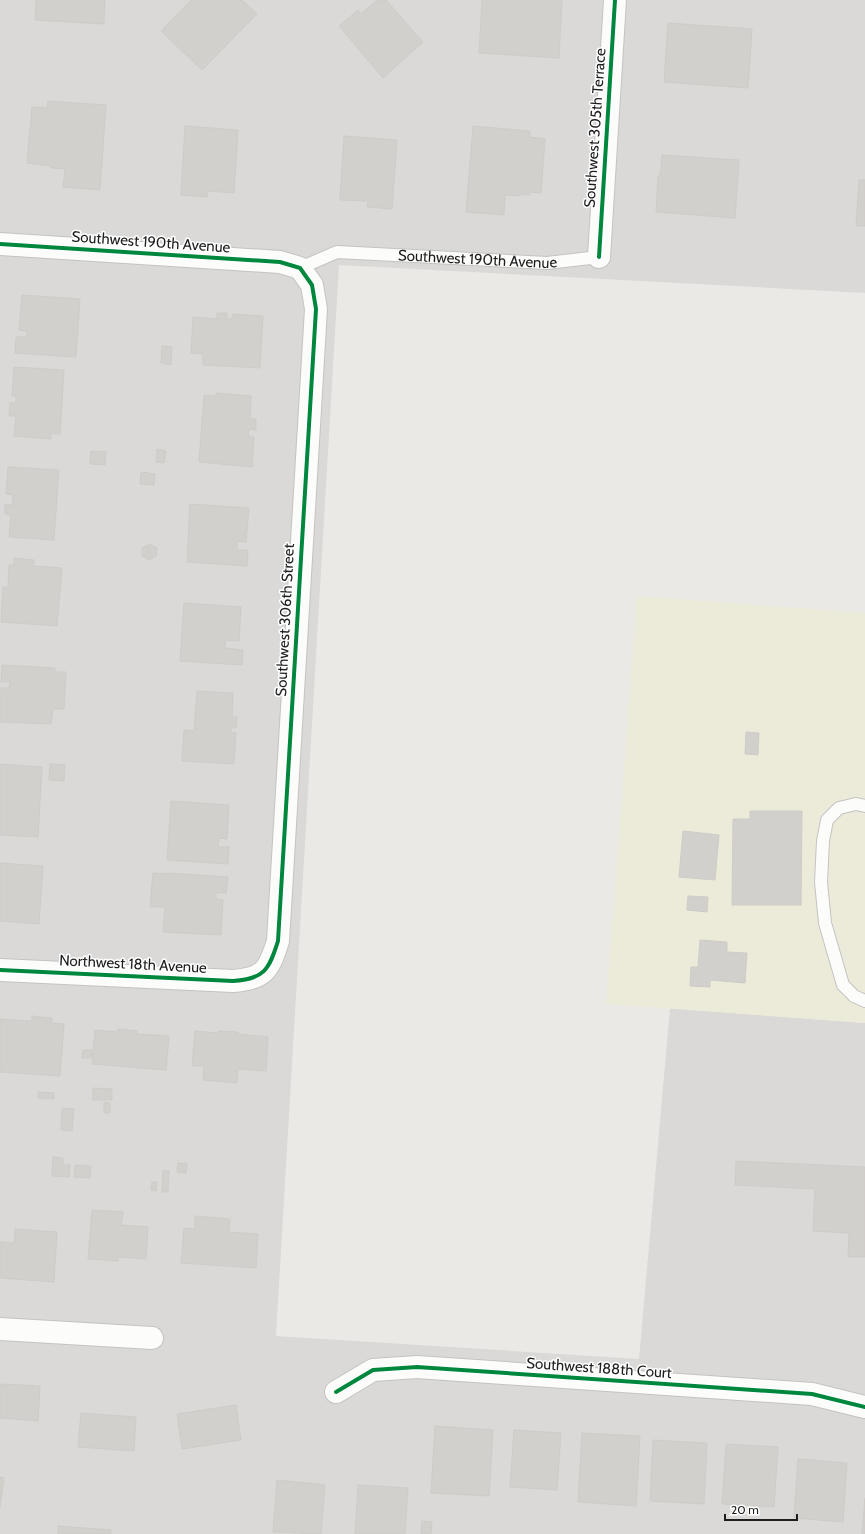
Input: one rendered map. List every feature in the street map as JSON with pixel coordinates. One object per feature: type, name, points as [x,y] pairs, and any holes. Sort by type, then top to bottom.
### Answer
[{"type":"street","name":"Southwest 305th Terrace","points":[[599,257],[616,0]]},
{"type":"street","name":"Southwest 190th Avenue","points":[[0,244],[280,262],[300,268]]},
{"type":"street","name":"Southwest 306th Street","points":[[262,973],[272,961],[278,942],[316,309],[312,285],[300,268]]},
{"type":"street","name":"Northwest 18th Avenue","points":[[0,970],[233,982],[249,980],[262,973]]},
{"type":"street","points":[[0,1329],[152,1338]]},
{"type":"street","name":"Southwest 188th Court","points":[[336,1392],[373,1370],[417,1367],[812,1394],[865,1407]]},
{"type":"lane","name":"Southwest 190th Avenue","points":[[300,268],[337,252],[547,263],[599,257]]},
{"type":"lane","points":[[865,806],[856,804],[840,808],[827,820],[823,840],[821,882],[825,923],[843,985],[854,996],[865,1001]]},
{"type":"shaded area","points":[[0,0],[865,0],[865,293],[339,265],[276,1336],[639,1359],[670,1008],[865,1023],[865,1534],[0,1534]]},
{"type":"green space","points":[[637,596],[865,613],[865,1023],[606,1004]]},
{"type":"building","points":[[36,0],[105,0],[104,24],[35,20]]},
{"type":"building","points":[[191,0],[242,0],[257,14],[202,70],[161,31]]},
{"type":"building","points":[[377,0],[386,0],[423,42],[383,78],[339,26],[358,10],[361,14]]},
{"type":"building","points":[[482,0],[562,0],[559,58],[479,53]]},
{"type":"building","points":[[668,23],[752,29],[748,88],[664,82]]},
{"type":"building","points":[[48,101],[106,105],[100,190],[63,187],[65,169],[27,163],[32,107],[47,108]]},
{"type":"building","points":[[185,126],[238,130],[234,193],[208,191],[207,197],[181,195]]},
{"type":"building","points":[[473,126],[530,131],[530,137],[545,139],[541,193],[530,192],[530,195],[519,194],[519,196],[505,195],[504,215],[466,212]]},
{"type":"building","points":[[344,136],[397,140],[392,209],[367,207],[368,199],[366,198],[366,201],[340,200]]},
{"type":"building","points":[[662,155],[739,160],[735,218],[656,212],[658,176],[660,176]]},
{"type":"building","points":[[859,180],[865,180],[865,226],[856,226]]},
{"type":"building","points":[[22,295],[80,299],[76,357],[15,353],[16,337],[27,337],[27,331],[19,330]]},
{"type":"building","points":[[217,313],[227,313],[227,319],[232,319],[233,314],[263,316],[260,368],[203,365],[203,354],[191,353],[193,317],[217,319]]},
{"type":"building","points":[[162,346],[172,347],[171,365],[161,363]]},
{"type":"building","points":[[14,367],[64,370],[60,434],[51,433],[51,439],[14,436],[16,416],[9,416],[10,403],[16,403],[16,396],[12,396]]},
{"type":"building","points":[[216,393],[251,396],[250,419],[256,419],[256,430],[249,429],[248,436],[254,437],[252,467],[199,462],[204,395],[216,396]]},
{"type":"building","points":[[157,449],[166,451],[164,463],[156,462]]},
{"type":"building","points":[[91,451],[106,452],[105,465],[90,464]]},
{"type":"building","points":[[8,467],[59,470],[54,540],[9,537],[11,515],[5,514],[5,504],[12,505],[13,495],[6,494]]},
{"type":"building","points":[[141,472],[155,474],[154,485],[140,484]]},
{"type":"building","points":[[190,504],[249,508],[246,542],[237,541],[237,550],[248,550],[247,566],[187,562]]},
{"type":"building","points":[[150,544],[157,548],[156,556],[149,560],[142,556],[142,548]]},
{"type":"building","points":[[14,558],[34,560],[34,566],[62,568],[57,626],[1,622],[3,587],[8,587],[9,565],[14,565]]},
{"type":"building","points":[[184,603],[241,607],[239,641],[226,640],[225,648],[243,650],[242,665],[180,661]]},
{"type":"building","points":[[2,665],[55,668],[55,672],[66,672],[64,709],[53,709],[51,724],[0,722],[0,688],[9,688],[10,682],[1,682]]},
{"type":"building","points":[[197,691],[233,693],[232,717],[237,717],[236,728],[231,728],[230,732],[236,733],[234,764],[182,761],[184,730],[194,731]]},
{"type":"building","points":[[746,732],[759,733],[758,755],[745,754]]},
{"type":"building","points":[[0,764],[42,767],[38,837],[0,835]]},
{"type":"building","points":[[50,764],[65,765],[64,781],[49,780]]},
{"type":"building","points":[[171,801],[229,805],[227,839],[219,838],[218,847],[229,847],[228,864],[167,860]]},
{"type":"building","points":[[750,811],[802,811],[801,905],[732,905],[733,819],[750,819]]},
{"type":"building","points":[[683,831],[719,835],[715,880],[679,877]]},
{"type":"building","points":[[0,863],[43,866],[39,924],[0,921]]},
{"type":"building","points":[[153,873],[228,877],[226,893],[216,893],[216,899],[223,900],[221,935],[163,932],[165,907],[150,907]]},
{"type":"building","points":[[688,896],[708,897],[707,912],[687,910]]},
{"type":"building","points":[[700,940],[727,942],[727,952],[747,953],[745,983],[710,980],[710,987],[690,986],[691,967],[698,967]]},
{"type":"building","points":[[32,1016],[52,1018],[52,1023],[64,1024],[60,1076],[0,1072],[0,1019],[32,1021]]},
{"type":"building","points":[[118,1029],[137,1031],[137,1034],[169,1036],[166,1070],[92,1064],[95,1030],[117,1032]]},
{"type":"building","points":[[195,1031],[218,1033],[218,1031],[238,1032],[238,1034],[268,1037],[266,1071],[238,1069],[237,1083],[203,1080],[204,1066],[192,1066]]},
{"type":"building","points":[[83,1050],[92,1050],[91,1058],[82,1058]]},
{"type":"building","points":[[93,1088],[112,1089],[112,1100],[93,1100]]},
{"type":"building","points":[[38,1092],[54,1093],[54,1099],[38,1098]]},
{"type":"building","points":[[104,1102],[110,1103],[110,1113],[104,1113]]},
{"type":"building","points":[[62,1108],[74,1109],[72,1131],[61,1130]]},
{"type":"building","points":[[53,1157],[63,1158],[63,1165],[70,1165],[69,1177],[52,1176]]},
{"type":"building","points":[[736,1161],[865,1167],[865,1257],[848,1257],[849,1233],[813,1231],[815,1189],[735,1185]]},
{"type":"building","points":[[178,1163],[187,1164],[186,1173],[177,1172]]},
{"type":"building","points":[[75,1165],[91,1166],[90,1178],[74,1177]]},
{"type":"building","points":[[163,1171],[169,1171],[168,1192],[162,1192]]},
{"type":"building","points":[[152,1182],[157,1182],[156,1191],[151,1190]]},
{"type":"building","points":[[92,1210],[123,1212],[121,1225],[148,1227],[146,1259],[118,1257],[118,1261],[88,1259]]},
{"type":"building","points":[[195,1216],[230,1219],[229,1232],[258,1234],[256,1268],[181,1263],[184,1228],[195,1229]]},
{"type":"building","points":[[15,1229],[57,1232],[54,1282],[0,1278],[0,1242],[14,1243]]},
{"type":"building","points":[[0,1384],[40,1386],[38,1421],[0,1418]]},
{"type":"building","points":[[236,1405],[241,1440],[182,1449],[177,1414]]},
{"type":"building","points":[[81,1413],[136,1417],[134,1451],[78,1447]]},
{"type":"building","points":[[435,1426],[493,1430],[489,1496],[431,1493]]},
{"type":"building","points":[[514,1430],[561,1433],[557,1490],[510,1487]]},
{"type":"building","points":[[582,1433],[640,1436],[636,1506],[578,1502]]},
{"type":"building","points":[[653,1440],[707,1443],[704,1504],[650,1501]]},
{"type":"building","points":[[726,1444],[778,1447],[774,1507],[722,1504]]},
{"type":"building","points":[[798,1459],[847,1463],[843,1522],[794,1518]]},
{"type":"building","points":[[0,1477],[4,1478],[0,1507]]},
{"type":"building","points":[[277,1480],[325,1485],[321,1534],[273,1532]]},
{"type":"building","points":[[358,1485],[408,1488],[405,1534],[355,1534]]},
{"type":"building","points":[[865,1498],[865,1534],[862,1534]]},
{"type":"building","points":[[422,1521],[432,1522],[431,1534],[421,1534]]},
{"type":"building","points":[[58,1526],[111,1530],[111,1534],[58,1534]]},
{"type":"cycle path","points":[[599,257],[615,0]]},
{"type":"cycle path","points":[[0,244],[280,262],[300,268],[312,285],[316,309],[278,941],[272,959],[264,971],[258,975],[252,978],[233,981],[0,970]]},
{"type":"cycle path","points":[[336,1392],[373,1370],[417,1367],[812,1394],[865,1407]]}]
